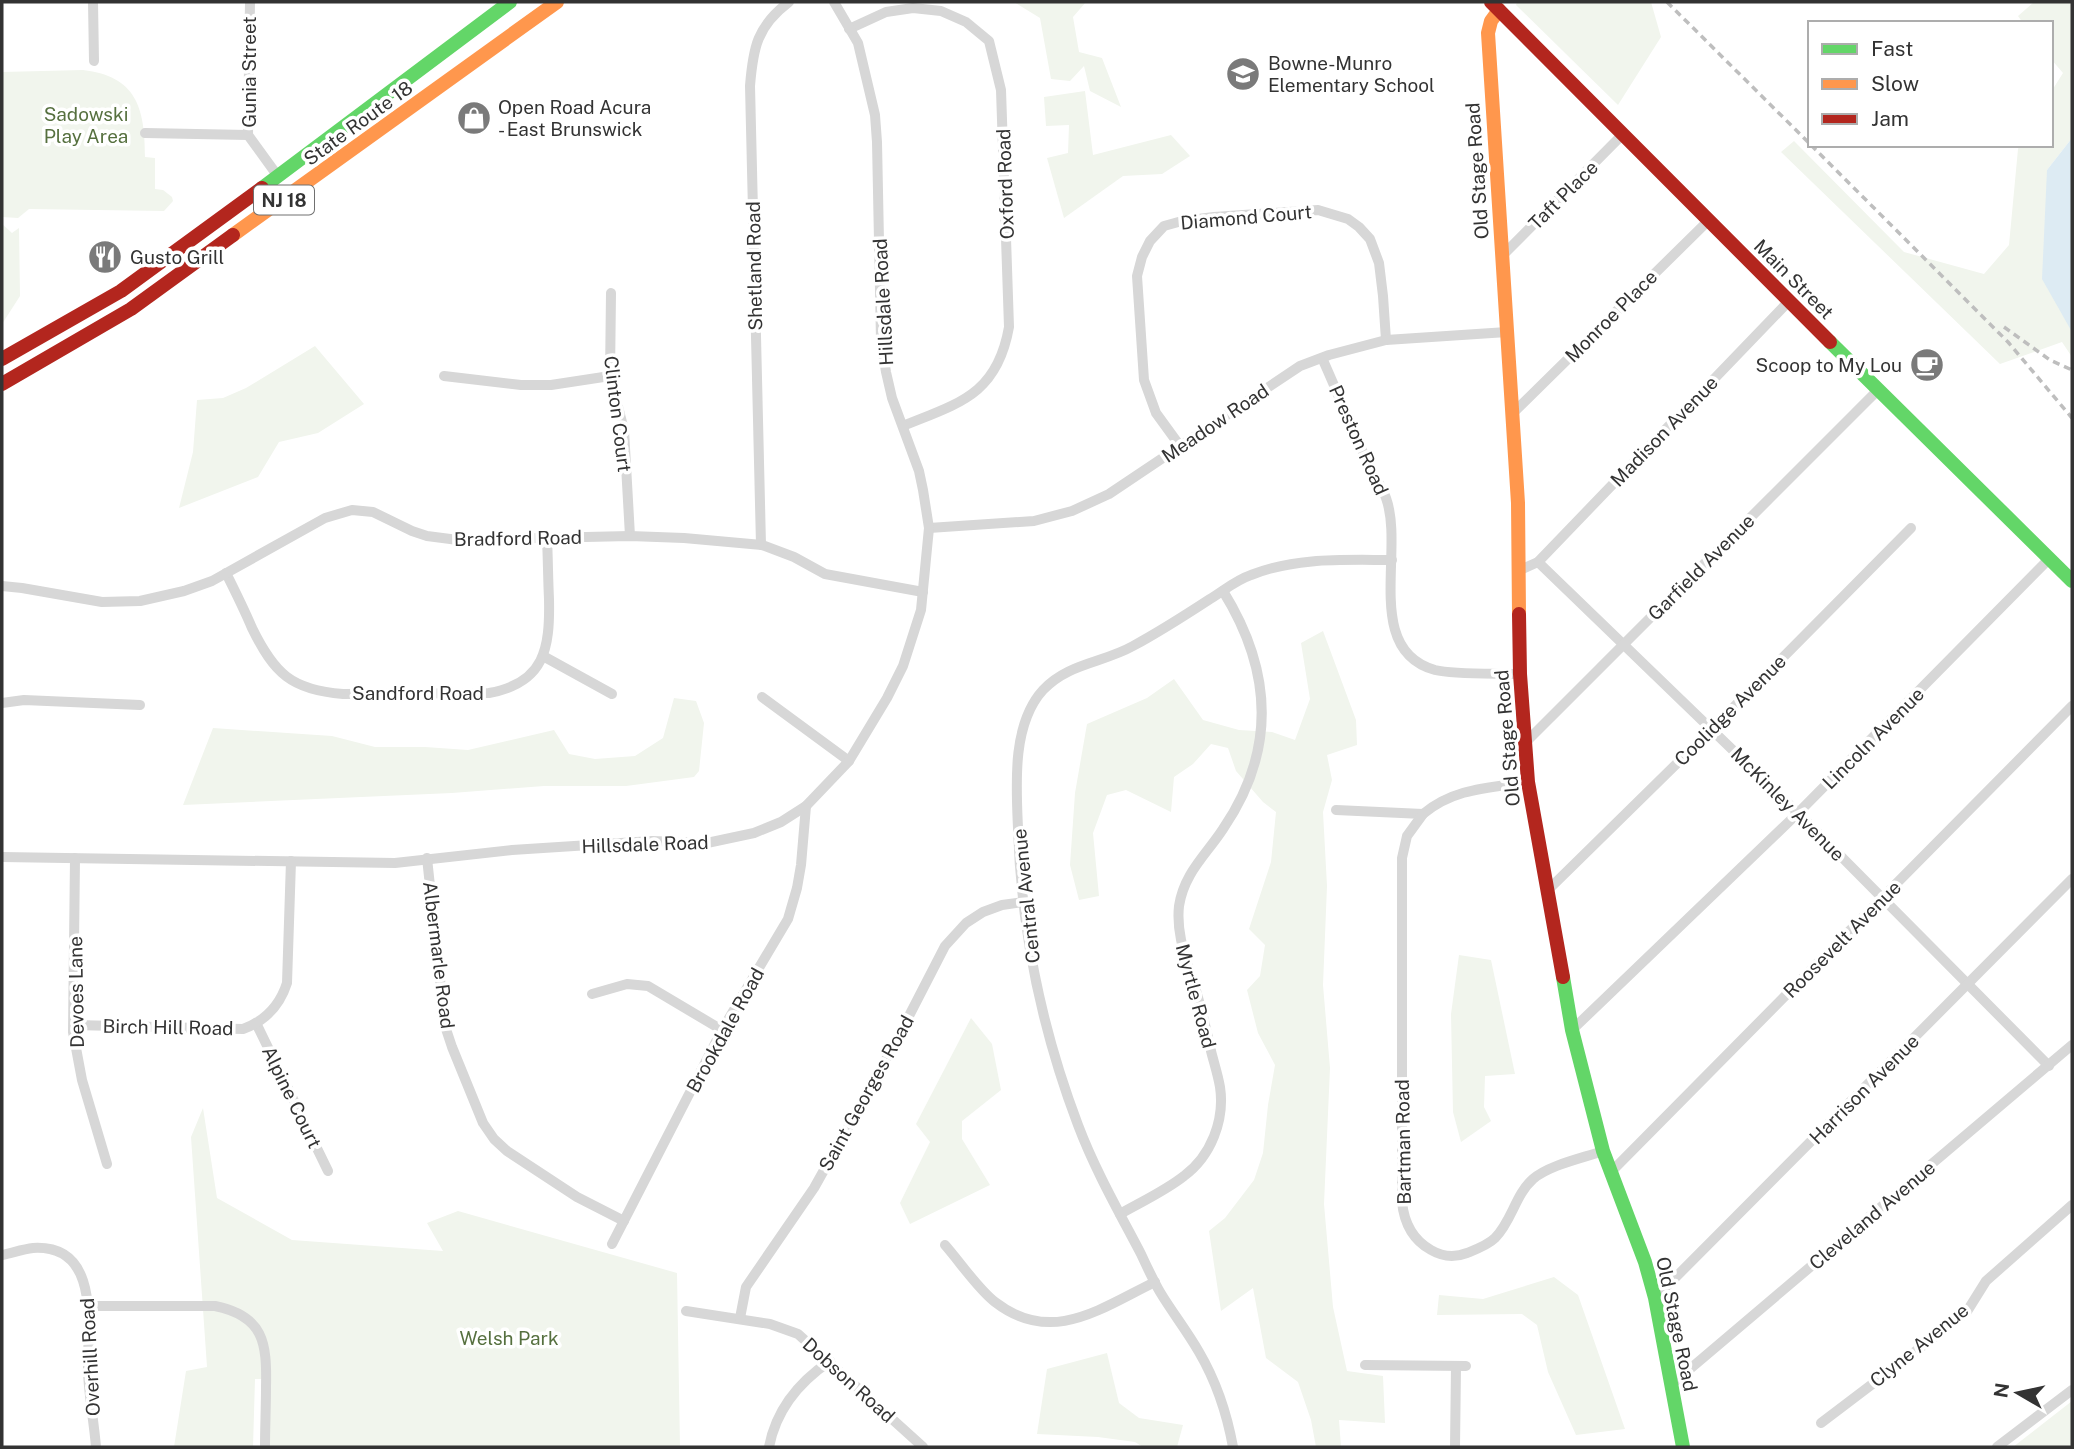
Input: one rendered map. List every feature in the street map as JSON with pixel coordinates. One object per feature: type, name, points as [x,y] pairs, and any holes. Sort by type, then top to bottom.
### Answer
[{"type":"main road","name":"State Route 18","points":[[2,359],[121,292],[510,2]]},
{"type":"main road","name":"State Route 18","points":[[2,384],[131,309],[557,2]]},
{"type":"main road","name":"Main Street","points":[[1495,6],[2072,581]]},
{"type":"main road","name":"Old Stage Road","points":[[1495,6],[1488,33],[1518,503],[1520,674],[1528,782],[1572,1030],[1603,1151],[1645,1262],[1655,1298],[1683,1447]]},
{"type":"street","points":[[93,2],[94,61]]},
{"type":"street","name":"Gunia Street","points":[[250,2],[248,135],[277,176]]},
{"type":"street","name":"Shetland Road","points":[[761,545],[750,86],[752,54],[760,32],[778,10],[789,2]]},
{"type":"street","name":"Hillsdale Road","points":[[2,857],[395,863],[426,858],[652,841],[707,843],[754,833],[781,822],[806,806],[849,761],[903,666],[920,610],[929,528],[919,471],[892,398],[881,340],[875,115],[858,43],[834,2]]},
{"type":"street","name":"Oxford Road","points":[[849,29],[886,12],[913,8],[941,11],[966,22],[989,41],[1002,90],[1009,327],[1005,348],[995,370],[981,387],[964,401],[903,426]]},
{"type":"street","points":[[145,133],[248,135]]},
{"type":"street","name":"Taft Place","points":[[1502,256],[1623,134]]},
{"type":"street","name":"Diamond Court","points":[[1181,446],[1156,413],[1144,380],[1137,276],[1150,241],[1164,226],[1181,220],[1318,209],[1348,219],[1370,239],[1379,263],[1385,340]]},
{"type":"street","name":"Monroe Place","points":[[1513,413],[1709,220]]},
{"type":"street","name":"Clinton Court","points":[[611,293],[610,376],[624,430],[630,536]]},
{"type":"street","name":"Madison Avenue","points":[[1538,562],[1789,301]]},
{"type":"street","name":"Meadow Road","points":[[929,528],[1034,521],[1072,511],[1109,494],[1300,366],[1322,358],[1385,340],[1507,332]]},
{"type":"street","name":"Preston Road","points":[[1322,358],[1369,467],[1387,498],[1392,527],[1393,628],[1402,648],[1418,664],[1437,670],[1520,674]]},
{"type":"street","points":[[444,376],[521,385],[551,385],[610,376]]},
{"type":"street","name":"Garfield Avenue","points":[[1524,744],[1878,390]]},
{"type":"street","name":"Bradford Road","points":[[4,586],[103,602],[139,601],[184,591],[212,581],[325,517],[352,510],[373,512],[412,531],[442,539],[630,536],[761,545],[794,557],[825,574],[923,592]]},
{"type":"street","name":"Coolidge Avenue","points":[[1547,891],[1712,729],[1911,527]]},
{"type":"street","points":[[547,539],[549,636],[543,656],[612,694]]},
{"type":"street","name":"Central Avenue","points":[[1233,1447],[1223,1404],[1212,1377],[1155,1282],[1120,1214],[1079,1127],[1054,1052],[1037,986],[1019,867],[1017,820],[1021,731],[1032,704],[1051,682],[1068,671],[1122,652],[1248,576],[1271,568],[1328,559],[1392,560]]},
{"type":"street","name":"Lincoln Avenue","points":[[1572,1030],[1798,813],[2049,559]]},
{"type":"street","points":[[1520,570],[1538,562]]},
{"type":"street","name":"McKinley Avenue","points":[[1538,562],[1798,813],[2049,1066]]},
{"type":"street","name":"Sandford Road","points":[[226,573],[259,644],[269,659],[288,678],[313,690],[343,694],[503,691],[532,673],[543,656]]},
{"type":"street","name":"Myrtle Road","points":[[1120,1214],[1171,1186],[1192,1170],[1210,1145],[1220,1116],[1220,1086],[1200,1004],[1182,949],[1178,918],[1188,877],[1238,806],[1253,771],[1261,741],[1262,696],[1253,653],[1241,622],[1223,591]]},
{"type":"street","points":[[762,696],[849,761]]},
{"type":"street","points":[[2,703],[24,700],[140,705]]},
{"type":"street","name":"Roosevelt Avenue","points":[[1611,1171],[2072,706]]},
{"type":"street","points":[[1336,810],[1423,814],[1436,802],[1450,796],[1528,782]]},
{"type":"street","name":"Brookdale Road","points":[[611,1244],[722,1030],[788,919],[801,865],[806,806]]},
{"type":"street","name":"Bartman Road","points":[[1423,814],[1407,836],[1402,858],[1402,1202],[1405,1221],[1428,1248],[1439,1254],[1452,1257],[1472,1251],[1495,1238],[1520,1195],[1534,1179],[1603,1151]]},
{"type":"street","name":"Devoes Lane","points":[[75,858],[74,1025],[77,1058],[107,1164]]},
{"type":"street","name":"Albermarle Road","points":[[426,858],[445,1026],[484,1123],[494,1139],[507,1152],[577,1197],[624,1221]]},
{"type":"street","name":"Birch Hill Road","points":[[74,1025],[243,1029],[271,1012],[287,983],[291,861]]},
{"type":"street","name":"Harrison Avenue","points":[[1655,1298],[2072,879]]},
{"type":"street","name":"Saint Georges Road","points":[[740,1318],[746,1287],[814,1188],[893,1047],[945,946],[958,930],[974,917],[1002,905],[1023,902]]},
{"type":"street","points":[[592,995],[627,984],[648,986],[722,1030]]},
{"type":"street","name":"Alpine Court","points":[[256,1023],[328,1171]]},
{"type":"street","name":"Cleveland Avenue","points":[[1671,1385],[2072,1045]]},
{"type":"street","name":"Clyne Avenue","points":[[1821,1423],[1966,1313],[1986,1281],[2072,1205]]},
{"type":"street","points":[[945,1245],[993,1300],[1023,1318],[1044,1323],[1078,1319],[1155,1282]]},
{"type":"street","name":"Overhill Road","points":[[2,1255],[35,1248],[46,1249],[66,1257],[84,1278],[88,1306],[88,1375],[96,1447]]},
{"type":"street","points":[[88,1306],[215,1306],[230,1309],[248,1320],[256,1328],[267,1362],[265,1447]]},
{"type":"street","name":"Dobson Road","points":[[686,1311],[770,1324],[798,1334],[923,1447]]},
{"type":"street","points":[[769,1447],[778,1419],[791,1396],[809,1377],[830,1361]]},
{"type":"street","points":[[1365,1365],[1461,1366],[1455,1447]]},
{"type":"street","points":[[1997,1447],[2072,1390]]},
{"type":"green space","points":[[1014,2],[1086,2],[1073,17],[1079,52],[1102,58],[1121,107],[1090,91],[1084,66],[1070,81],[1051,79],[1040,18]]},
{"type":"green space","points":[[1517,2],[1651,2],[1661,37],[1618,105],[1516,5]]},
{"type":"green space","points":[[2034,2],[2072,2],[2072,138],[2047,170],[2072,332],[2072,357],[2062,342],[2000,364],[1781,152],[1794,141],[1904,252],[1984,274],[2009,245],[2019,147],[2053,147],[2053,89],[2063,73],[2053,61],[2053,21],[2022,21],[2018,16]]},
{"type":"green space","name":"Sadowski Play Area","points":[[83,70],[115,79],[134,98],[143,124],[145,157],[155,158],[155,189],[163,190],[173,201],[164,211],[29,209],[18,218],[2,217],[2,72]]},
{"type":"green space","points":[[1085,91],[1093,155],[1171,135],[1190,156],[1162,174],[1123,176],[1064,218],[1047,158],[1068,153],[1069,125],[1046,126],[1044,97]]},
{"type":"green space","points":[[2,224],[12,233],[19,228],[20,296],[2,324]]},
{"type":"green space","points":[[315,346],[364,404],[318,433],[279,442],[258,477],[179,508],[193,452],[197,400],[223,398],[246,388]]},
{"type":"green space","points":[[1323,631],[1356,720],[1357,745],[1327,755],[1332,780],[1323,812],[1327,886],[1323,985],[1330,1068],[1324,1204],[1333,1307],[1347,1371],[1383,1376],[1385,1423],[1339,1420],[1341,1447],[1316,1447],[1311,1420],[1298,1382],[1266,1358],[1253,1288],[1221,1311],[1209,1231],[1225,1218],[1254,1180],[1263,1153],[1275,1065],[1258,1033],[1247,990],[1260,976],[1265,945],[1249,929],[1271,862],[1276,812],[1263,802],[1236,771],[1228,748],[1211,744],[1193,764],[1174,777],[1171,812],[1126,790],[1107,795],[1093,833],[1099,896],[1079,900],[1070,865],[1075,793],[1087,724],[1147,698],[1174,679],[1203,720],[1239,730],[1272,732],[1295,740],[1310,699],[1301,643]]},
{"type":"green space","points":[[674,698],[696,701],[704,723],[699,771],[694,777],[626,786],[544,786],[452,793],[183,805],[213,728],[332,736],[375,747],[468,750],[554,730],[569,754],[595,759],[635,756],[663,738]]},
{"type":"green space","points":[[1459,955],[1491,960],[1515,1074],[1485,1076],[1484,1107],[1491,1121],[1461,1142],[1453,1112],[1451,1014]]},
{"type":"green space","points":[[971,1018],[992,1044],[1001,1090],[962,1121],[962,1139],[990,1185],[910,1224],[900,1203],[930,1142],[916,1124]]},
{"type":"green space","name":"Welsh Park","points":[[203,1108],[217,1198],[292,1240],[443,1251],[427,1223],[458,1211],[677,1273],[680,1447],[265,1447],[266,1379],[255,1379],[253,1447],[174,1447],[186,1371],[207,1367],[191,1137]]},
{"type":"green space","points":[[1554,1277],[1578,1295],[1625,1429],[1576,1435],[1548,1372],[1537,1325],[1522,1314],[1437,1315],[1439,1295],[1483,1299]]},
{"type":"green space","points":[[1107,1353],[1119,1403],[1139,1418],[1183,1425],[1177,1447],[1143,1447],[1135,1442],[1098,1437],[1037,1434],[1047,1369]]},
{"type":"green space","points":[[2072,1401],[2072,1447],[2013,1447]]},
{"type":"shaded area","points":[[2072,138],[2072,332],[2042,279],[2047,170]]},
{"type":"railway","points":[[1667,2],[1808,142]]},
{"type":"railway","points":[[1813,147],[2008,342],[2072,418]]},
{"type":"railway","points":[[2004,327],[2050,360],[2072,370]]},
{"type":"traffic: fast","points":[[262,188],[510,2]]},
{"type":"traffic: fast","points":[[1830,342],[2072,581]]},
{"type":"traffic: fast","points":[[1563,977],[1572,1030],[1603,1151],[1645,1262],[1655,1298],[1683,1447]]},
{"type":"traffic: slow","points":[[233,235],[557,2]]},
{"type":"traffic: slow","points":[[1499,10],[1491,21],[1488,33],[1518,503],[1519,614]]},
{"type":"traffic: jam","points":[[1491,2],[1830,342]]},
{"type":"traffic: jam","points":[[2,359],[121,291],[262,188]]},
{"type":"traffic: jam","points":[[2,384],[131,309],[233,235]]},
{"type":"traffic: jam","points":[[1519,614],[1520,674],[1528,782],[1563,977]]},
{"type":"place","name":"Bowne-Munro Elementary School","points":[[1243,74]]},
{"type":"place","name":"Open Road Acura - East Brunswick","points":[[474,118]]},
{"type":"place","name":"Gusto Grill","points":[[105,257]]},
{"type":"place","name":"Scoop to My Lou","points":[[1927,365]]}]
